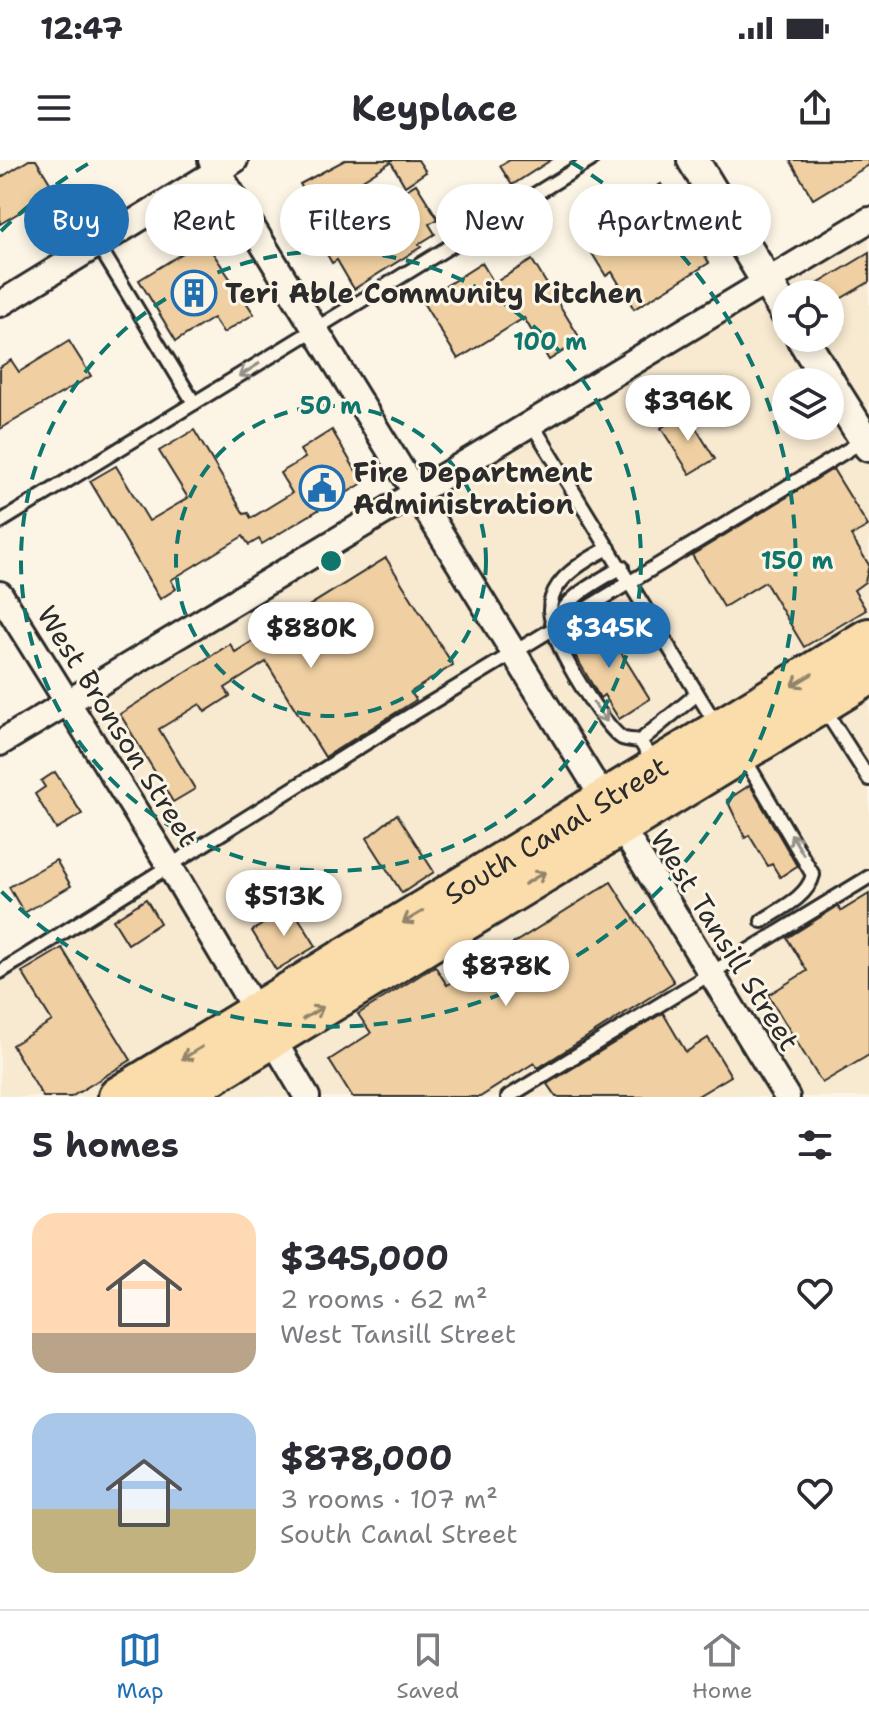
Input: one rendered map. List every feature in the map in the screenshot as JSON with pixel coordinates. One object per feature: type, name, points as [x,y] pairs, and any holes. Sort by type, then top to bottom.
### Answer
[{"type":"highway","name":"South Canal Street","points":[[119,1097],[263,1026],[612,814],[730,741],[869,639]]},
{"type":"highway","name":"South Canal Street","points":[[612,814],[648,754],[730,741],[821,704],[869,674]]},
{"type":"highway","name":"South Canal Street","points":[[174,1097],[263,1026]]},
{"type":"street","points":[[693,160],[772,289]]},
{"type":"street","name":"West Tansill Street","points":[[221,164],[315,329],[787,1097]]},
{"type":"street","points":[[129,223],[221,164]]},
{"type":"street","points":[[0,743],[869,220]]},
{"type":"street","points":[[0,304],[76,256]]},
{"type":"street","points":[[844,406],[868,444]]},
{"type":"street","name":"West Bronson Street","points":[[0,594],[169,865],[307,1097]]},
{"type":"lane","points":[[0,522],[591,160]]},
{"type":"lane","points":[[105,256],[194,403]]},
{"type":"lane","points":[[532,424],[631,580],[697,694],[730,741],[813,875],[810,886],[795,900],[762,921]]},
{"type":"lane","points":[[0,972],[631,580],[868,444]]},
{"type":"lane","points":[[609,548],[578,564],[553,594],[548,614],[555,629],[557,645],[607,722],[622,738],[648,754],[697,694]]},
{"type":"lane","points":[[555,629],[574,599],[622,567]]},
{"type":"lane","points":[[821,704],[869,780]]},
{"type":"lane","points":[[508,1097],[869,877]]},
{"type":"shaded area","points":[[869,220],[869,1097],[0,1097],[0,972],[169,865],[67,702]]},
{"type":"building","points":[[29,160],[36,160],[51,184],[24,184],[24,210],[0,224],[0,178]]},
{"type":"building","points":[[345,160],[418,160],[426,172],[404,184],[391,162],[356,184],[300,184]]},
{"type":"building","points":[[510,160],[551,160],[514,184],[500,166]]},
{"type":"building","points":[[790,160],[869,160],[869,165],[813,199]]},
{"type":"building","points":[[420,190],[436,216],[436,220],[429,224],[435,234],[420,243]]},
{"type":"building","points":[[869,253],[869,282],[844,297],[844,280],[824,280]]},
{"type":"building","name":"Teri Able Community Kitchen","points":[[178,256],[215,256],[254,314],[223,333],[213,318],[176,341],[139,280]]},
{"type":"building","points":[[328,256],[407,256],[354,289],[337,260],[332,263]]},
{"type":"building","points":[[594,256],[705,256],[709,263],[634,309],[612,272],[606,276]]},
{"type":"building","points":[[532,260],[581,340],[549,360],[524,318],[458,359],[422,301],[482,263],[494,283]]},
{"type":"building","points":[[69,341],[91,376],[0,429],[0,367],[11,360],[19,372]]},
{"type":"building","points":[[686,412],[715,459],[690,474],[661,428]]},
{"type":"building","points":[[194,430],[244,514],[248,513],[251,518],[292,493],[280,473],[305,458],[300,450],[332,430],[363,483],[262,544],[259,539],[249,545],[243,536],[171,580],[176,589],[160,599],[90,481],[116,466],[149,521],[188,498],[159,451]]},
{"type":"building","points":[[833,469],[868,526],[851,536],[869,565],[865,582],[854,590],[866,610],[804,647],[765,582],[724,607],[692,555]]},
{"type":"building","points":[[386,558],[453,665],[411,692],[416,700],[325,757],[266,662],[225,688],[230,696],[205,712],[200,704],[159,729],[195,789],[173,802],[120,714],[230,644],[235,652]]},
{"type":"building","points":[[602,622],[650,699],[619,719],[604,695],[600,698],[568,643]]},
{"type":"building","points":[[55,772],[82,814],[56,829],[35,794],[45,787],[41,781]]},
{"type":"building","points":[[750,785],[797,866],[780,877],[772,864],[768,866],[749,835],[745,838],[727,800]]},
{"type":"building","points":[[397,814],[434,872],[402,893],[367,838]]},
{"type":"building","points":[[56,860],[71,886],[24,913],[9,887]]},
{"type":"building","points":[[611,882],[674,982],[538,1068],[534,1063],[480,1097],[352,1097],[329,1060],[371,1033],[358,1014],[435,966],[447,985]]},
{"type":"building","points":[[869,894],[869,1055],[822,1083],[768,995],[807,971],[787,938],[838,906],[841,911]]},
{"type":"building","points":[[146,899],[160,923],[128,944],[113,920]]},
{"type":"building","points":[[291,906],[316,946],[276,970],[252,931]]},
{"type":"building","points":[[62,948],[131,1060],[71,1097],[43,1097],[12,1045],[52,1021],[22,972]]},
{"type":"building","points":[[663,1013],[686,1052],[708,1038],[731,1076],[696,1097],[556,1097],[547,1084]]},
{"type":"place","name":"Teri Able Community Kitchen","points":[[194,293]]},
{"type":"place","name":"Fire Department Administration","points":[[322,488]]}]
